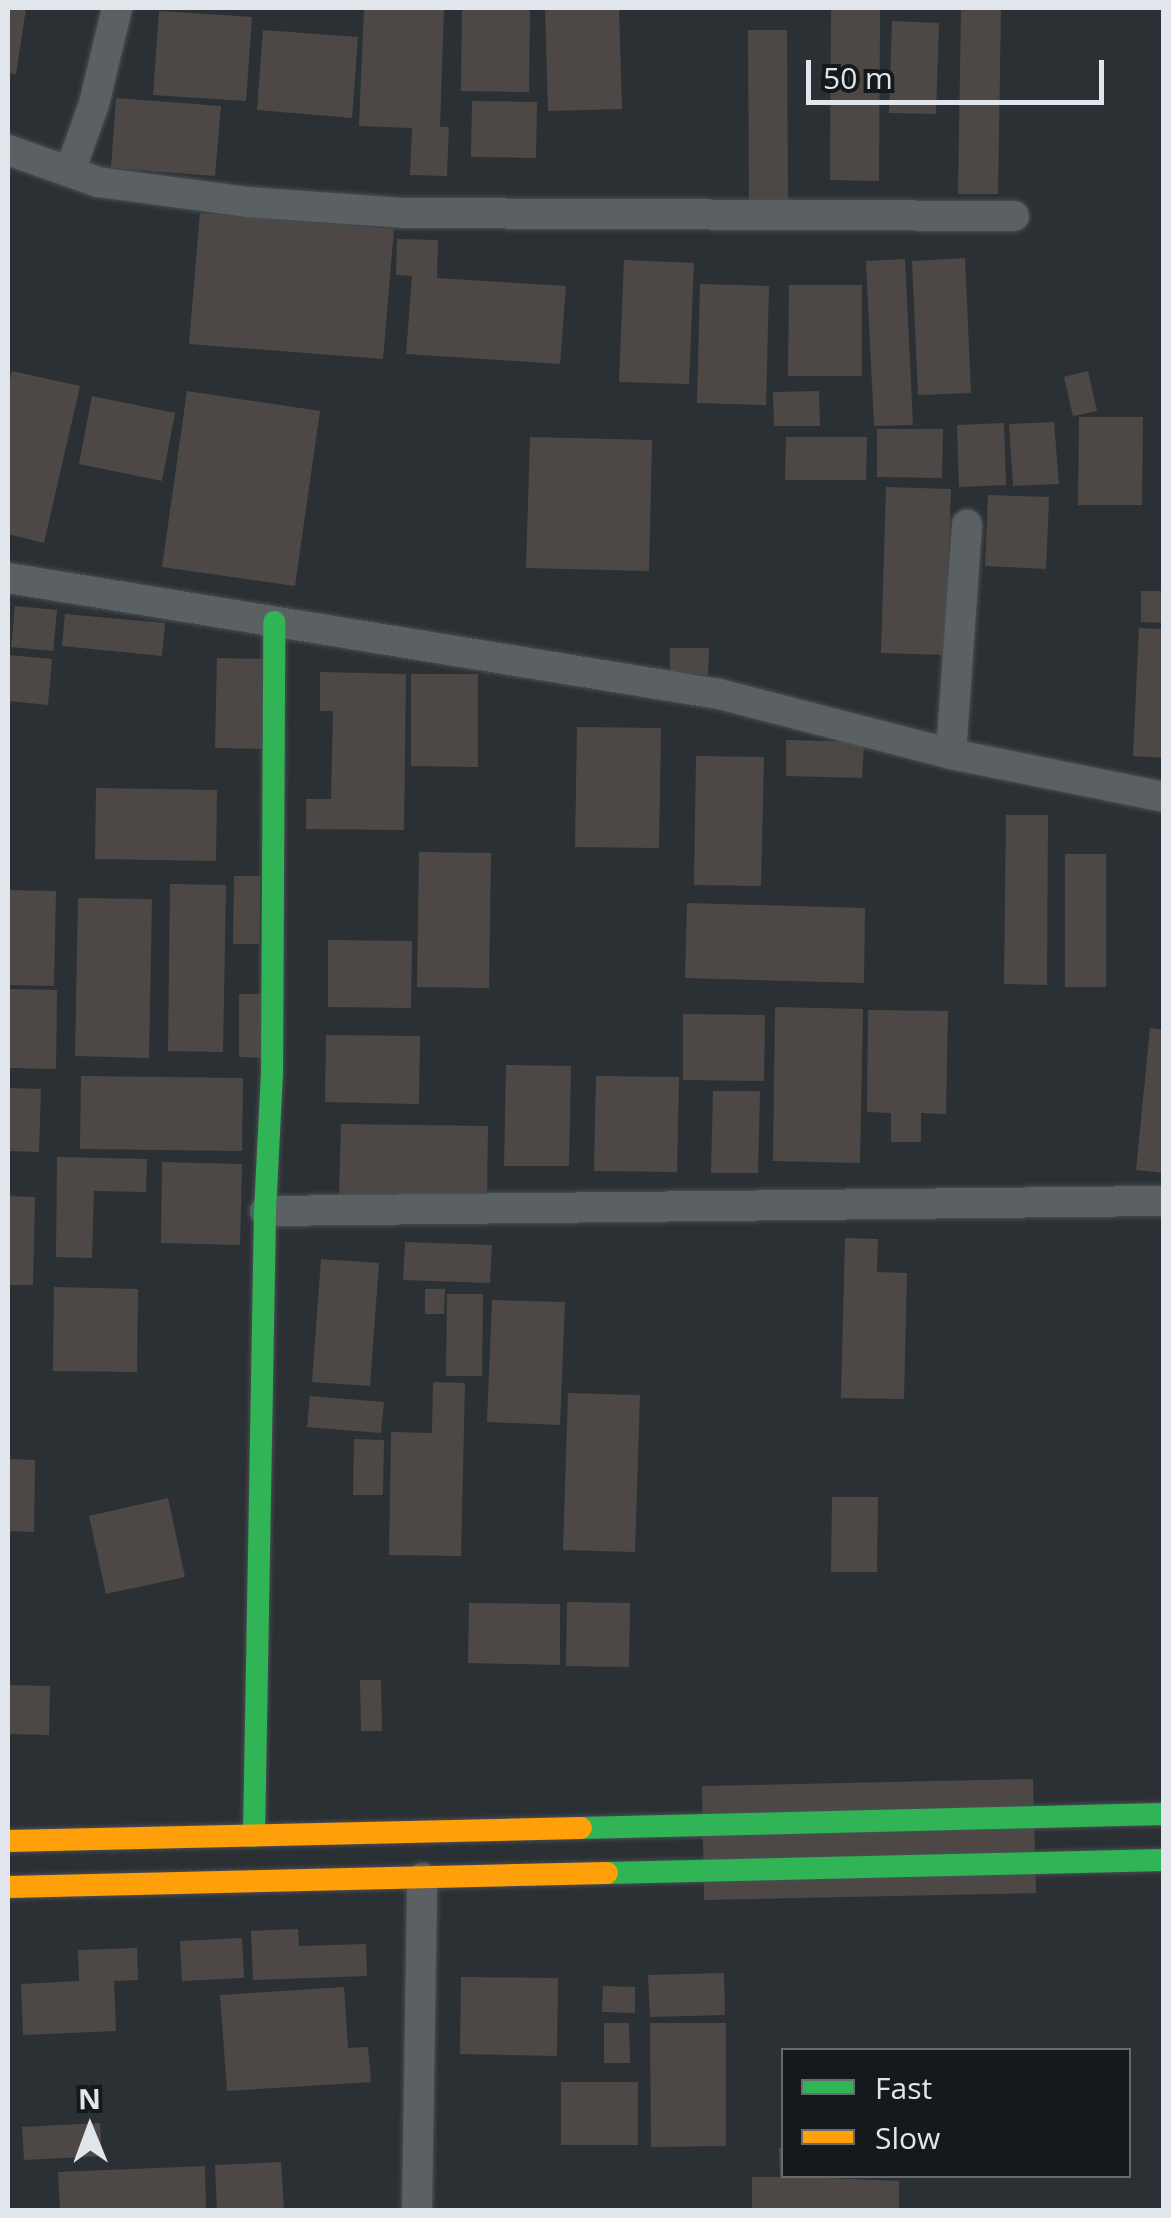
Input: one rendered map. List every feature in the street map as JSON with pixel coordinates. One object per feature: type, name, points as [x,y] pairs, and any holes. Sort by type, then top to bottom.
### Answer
[{"type":"street","points":[[70,171],[94,104],[117,8]]},
{"type":"street","points":[[8,150],[98,182],[246,202],[403,213],[1014,216]]},
{"type":"street","points":[[950,754],[967,525]]},
{"type":"street","points":[[8,578],[718,694],[950,754],[1164,797]]},
{"type":"street","points":[[254,1836],[265,1210],[272,1073],[274,622]]},
{"type":"street","points":[[265,1210],[1164,1200]]},
{"type":"street","points":[[8,1841],[1164,1814]]},
{"type":"street","points":[[8,1887],[1164,1860]]},
{"type":"street","points":[[417,2210],[422,1878]]},
{"type":"building","points":[[8,8],[26,8],[16,74],[8,73]]},
{"type":"building","points":[[364,8],[444,8],[440,127],[449,127],[447,176],[410,175],[412,128],[359,126]]},
{"type":"building","points":[[462,8],[530,8],[529,92],[461,91]]},
{"type":"building","points":[[545,8],[619,8],[622,109],[548,111]]},
{"type":"building","points":[[831,8],[880,8],[879,181],[830,180]]},
{"type":"building","points":[[961,8],[1001,8],[998,194],[958,194]]},
{"type":"building","points":[[159,11],[252,17],[246,101],[153,95]]},
{"type":"building","points":[[892,21],[939,23],[936,114],[889,113]]},
{"type":"building","points":[[263,30],[358,37],[352,118],[257,110]]},
{"type":"building","points":[[748,30],[787,30],[788,202],[749,203]]},
{"type":"building","points":[[116,98],[221,106],[215,176],[111,168]]},
{"type":"building","points":[[472,101],[537,102],[536,158],[471,157]]},
{"type":"building","points":[[200,213],[394,229],[383,359],[189,344]]},
{"type":"building","points":[[397,239],[438,240],[437,278],[566,286],[560,364],[406,354],[412,276],[396,275]]},
{"type":"building","points":[[965,258],[971,393],[918,395],[912,261]]},
{"type":"building","points":[[905,259],[913,425],[874,426],[866,261]]},
{"type":"building","points":[[624,260],[694,263],[689,384],[619,382]]},
{"type":"building","points":[[700,284],[769,286],[766,405],[697,403]]},
{"type":"building","points":[[789,285],[862,285],[862,376],[788,376]]},
{"type":"building","points":[[12,371],[80,386],[44,543],[8,534],[8,389]]},
{"type":"building","points":[[1088,371],[1097,411],[1073,416],[1064,377]]},
{"type":"building","points":[[187,391],[320,411],[295,586],[162,567]]},
{"type":"building","points":[[819,391],[820,426],[774,426],[773,392]]},
{"type":"building","points":[[92,396],[175,413],[162,481],[79,464]]},
{"type":"building","points":[[1079,417],[1143,417],[1142,505],[1078,505]]},
{"type":"building","points":[[1054,422],[1059,484],[1013,486],[1009,424]]},
{"type":"building","points":[[1004,423],[1006,485],[959,487],[957,425]]},
{"type":"building","points":[[877,429],[943,429],[942,478],[877,477]]},
{"type":"building","points":[[530,437],[652,440],[649,571],[526,568]]},
{"type":"building","points":[[786,437],[867,437],[866,480],[785,480]]},
{"type":"building","points":[[886,487],[951,489],[945,655],[881,653]]},
{"type":"building","points":[[988,495],[1049,497],[1046,569],[985,566]]},
{"type":"building","points":[[1141,591],[1164,591],[1164,623],[1141,622]]},
{"type":"building","points":[[15,606],[57,610],[53,651],[11,647]]},
{"type":"building","points":[[65,614],[165,623],[162,656],[62,646]]},
{"type":"building","points":[[1139,628],[1164,629],[1164,758],[1133,756]]},
{"type":"building","points":[[670,648],[709,648],[708,675],[670,674]]},
{"type":"building","points":[[8,655],[52,659],[48,705],[8,701]]},
{"type":"building","points":[[217,658],[264,659],[263,749],[215,748]]},
{"type":"building","points":[[320,672],[406,674],[404,830],[306,829],[306,799],[331,799],[333,711],[320,711]]},
{"type":"building","points":[[411,674],[478,674],[478,767],[411,766]]},
{"type":"building","points":[[577,727],[661,728],[659,848],[575,847]]},
{"type":"building","points":[[786,740],[864,742],[862,778],[786,776]]},
{"type":"building","points":[[696,756],[764,757],[761,886],[694,885]]},
{"type":"building","points":[[96,788],[217,790],[216,861],[95,859]]},
{"type":"building","points":[[1006,815],[1048,815],[1047,985],[1004,984]]},
{"type":"building","points":[[419,852],[491,853],[489,988],[417,987]]},
{"type":"building","points":[[1065,854],[1106,854],[1106,987],[1065,987]]},
{"type":"building","points":[[234,876],[260,876],[259,944],[233,944]]},
{"type":"building","points":[[170,884],[226,885],[223,1052],[168,1051]]},
{"type":"building","points":[[8,890],[56,891],[54,986],[8,985]]},
{"type":"building","points":[[78,898],[152,899],[149,1058],[75,1056]]},
{"type":"building","points":[[687,903],[865,908],[864,983],[685,978]]},
{"type":"building","points":[[328,940],[412,941],[411,1008],[328,1007]]},
{"type":"building","points":[[8,989],[57,990],[56,1069],[8,1068]]},
{"type":"building","points":[[239,994],[269,994],[268,1058],[239,1057]]},
{"type":"building","points":[[775,1007],[863,1009],[860,1163],[773,1161]]},
{"type":"building","points":[[868,1010],[948,1011],[946,1114],[921,1113],[921,1142],[891,1142],[891,1113],[867,1112]]},
{"type":"building","points":[[683,1014],[765,1015],[764,1081],[683,1080]]},
{"type":"building","points":[[1150,1028],[1164,1030],[1164,1173],[1136,1170]]},
{"type":"building","points":[[326,1035],[420,1036],[419,1104],[325,1102]]},
{"type":"building","points":[[506,1065],[571,1066],[569,1166],[504,1166]]},
{"type":"building","points":[[81,1076],[243,1078],[242,1151],[80,1149]]},
{"type":"building","points":[[596,1076],[679,1077],[677,1172],[594,1171]]},
{"type":"building","points":[[8,1088],[41,1089],[39,1152],[8,1151]]},
{"type":"building","points":[[713,1091],[760,1091],[758,1173],[711,1173]]},
{"type":"building","points":[[341,1124],[488,1126],[487,1197],[339,1195]]},
{"type":"building","points":[[57,1157],[147,1159],[146,1192],[94,1191],[92,1258],[56,1257]]},
{"type":"building","points":[[162,1162],[242,1164],[240,1245],[161,1243]]},
{"type":"building","points":[[8,1196],[35,1197],[33,1285],[8,1285]]},
{"type":"building","points":[[845,1238],[878,1239],[877,1272],[907,1273],[904,1399],[841,1398]]},
{"type":"building","points":[[405,1242],[492,1245],[490,1283],[403,1280]]},
{"type":"building","points":[[321,1259],[379,1263],[370,1386],[312,1382]]},
{"type":"building","points":[[54,1287],[138,1289],[137,1372],[53,1371]]},
{"type":"building","points":[[425,1289],[445,1289],[444,1314],[425,1314]]},
{"type":"building","points":[[447,1294],[483,1294],[482,1376],[446,1376]]},
{"type":"building","points":[[492,1300],[565,1302],[560,1425],[487,1422]]},
{"type":"building","points":[[433,1382],[465,1383],[461,1556],[389,1555],[391,1432],[432,1433]]},
{"type":"building","points":[[568,1393],[640,1395],[635,1552],[563,1550]]},
{"type":"building","points":[[310,1396],[384,1402],[381,1433],[307,1427]]},
{"type":"building","points":[[354,1439],[384,1440],[383,1495],[353,1495]]},
{"type":"building","points":[[8,1459],[35,1460],[34,1532],[8,1531]]},
{"type":"building","points":[[832,1497],[878,1497],[877,1572],[831,1572]]},
{"type":"building","points":[[168,1498],[185,1577],[106,1594],[89,1516]]},
{"type":"building","points":[[567,1602],[630,1603],[629,1667],[566,1666]]},
{"type":"building","points":[[469,1603],[560,1604],[560,1665],[468,1663]]},
{"type":"building","points":[[360,1680],[381,1680],[382,1731],[361,1731]]},
{"type":"building","points":[[8,1685],[50,1686],[49,1735],[8,1734]]},
{"type":"building","points":[[1033,1779],[1036,1893],[704,1900],[702,1786]]},
{"type":"building","points":[[298,1929],[299,1946],[366,1944],[367,1976],[253,1980],[251,1931]]},
{"type":"building","points":[[242,1938],[244,1978],[182,1981],[180,1941]]},
{"type":"building","points":[[137,1948],[138,1980],[114,1981],[116,2031],[23,2035],[21,1984],[79,1981],[78,1950]]},
{"type":"building","points":[[724,1973],[725,2015],[650,2017],[648,1975]]},
{"type":"building","points":[[461,1977],[558,1978],[557,2056],[460,2054]]},
{"type":"building","points":[[603,1986],[635,1987],[635,2013],[602,2012]]},
{"type":"building","points":[[344,1987],[348,2048],[368,2047],[371,2082],[227,2091],[220,1995]]},
{"type":"building","points":[[604,2023],[629,2023],[630,2063],[604,2063]]},
{"type":"building","points":[[650,2023],[726,2023],[726,2146],[651,2147]]},
{"type":"building","points":[[561,2082],[638,2082],[638,2145],[561,2145]]},
{"type":"building","points":[[100,2123],[102,2156],[24,2160],[22,2127]]},
{"type":"building","points":[[781,2148],[781,2178],[899,2181],[899,2210],[752,2210],[752,2177],[780,2177]]},
{"type":"building","points":[[281,2162],[284,2210],[217,2210],[215,2165]]},
{"type":"building","points":[[205,2166],[206,2210],[60,2210],[58,2172]]},
{"type":"traffic: fast","points":[[254,1836],[265,1211],[272,1073],[274,622]]},
{"type":"traffic: fast","points":[[581,1828],[1164,1814]]},
{"type":"traffic: fast","points":[[607,1873],[1164,1860]]},
{"type":"traffic: slow","points":[[8,1841],[581,1828]]},
{"type":"traffic: slow","points":[[8,1887],[607,1873]]}]
